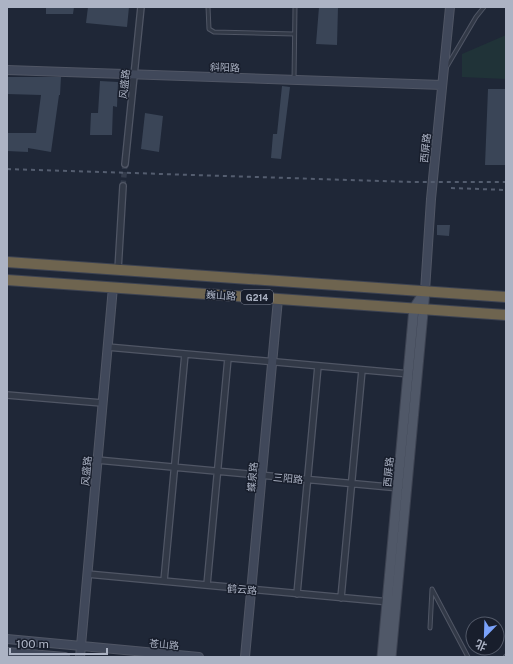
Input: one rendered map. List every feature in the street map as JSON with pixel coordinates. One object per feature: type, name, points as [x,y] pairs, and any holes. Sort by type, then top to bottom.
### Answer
[{"type":"highway","name":"巍山路","points":[[7,262],[506,297]]},
{"type":"highway","points":[[112,287],[118,270]]},
{"type":"highway","name":"巍山路","points":[[7,280],[506,315]]},
{"type":"main road","name":"西屏路","points":[[391,657],[392,603],[398,488],[414,308],[425,291]]},
{"type":"main road","name":"西屏路","points":[[382,657],[392,603],[408,488],[425,309],[425,291]]},
{"type":"street","name":"风盛路","points":[[125,164],[141,7]]},
{"type":"street","name":"西屏路","points":[[425,291],[431,199],[450,7]]},
{"type":"street","name":"斜阳路","points":[[7,70],[442,85]]},
{"type":"street","points":[[118,270],[123,186]]},
{"type":"street","name":"风盛路","points":[[80,657],[112,287]]},
{"type":"street","name":"蝶泉路","points":[[245,657],[278,298]]},
{"type":"street","points":[[107,346],[418,375]]},
{"type":"street","points":[[164,581],[185,354]]},
{"type":"street","points":[[207,586],[228,358]]},
{"type":"street","points":[[297,594],[318,366]]},
{"type":"street","points":[[341,598],[362,370]]},
{"type":"street","points":[[7,395],[102,403]]},
{"type":"street","name":"三阳路","points":[[97,460],[408,488]]},
{"type":"street","name":"鹤云路","points":[[87,574],[392,603]]},
{"type":"street","name":"苍山路","points":[[7,639],[199,657]]},
{"type":"street","points":[[11,654],[65,657]]},
{"type":"lane","points":[[208,7],[209,29],[214,32],[294,34]]},
{"type":"lane","points":[[294,80],[295,7]]},
{"type":"lane","points":[[444,72],[476,17],[484,7]]},
{"type":"lane","points":[[430,628],[432,589],[468,657]]},
{"type":"green space","points":[[506,35],[506,79],[462,77],[462,54]]},
{"type":"building","points":[[46,7],[74,7],[73,14],[46,14]]},
{"type":"building","points":[[88,7],[129,7],[127,27],[86,23]]},
{"type":"building","points":[[319,7],[338,7],[337,45],[316,44]]},
{"type":"building","points":[[7,77],[61,77],[60,95],[51,152],[28,148],[28,152],[7,151],[7,133],[36,133],[41,95],[7,94]]},
{"type":"building","points":[[100,81],[118,82],[117,107],[113,106],[112,135],[90,135],[91,113],[98,113]]},
{"type":"building","points":[[282,86],[290,87],[281,159],[271,158],[273,134],[277,134]]},
{"type":"building","points":[[488,89],[506,89],[506,165],[485,165]]},
{"type":"building","points":[[145,113],[163,116],[159,152],[141,149]]},
{"type":"building","points":[[437,225],[450,225],[449,236],[437,235]]},
{"type":"tunnel","points":[[123,186],[125,164]]},
{"type":"railway","points":[[7,169],[412,182],[506,182]]},
{"type":"railway","points":[[451,188],[506,190]]}]
